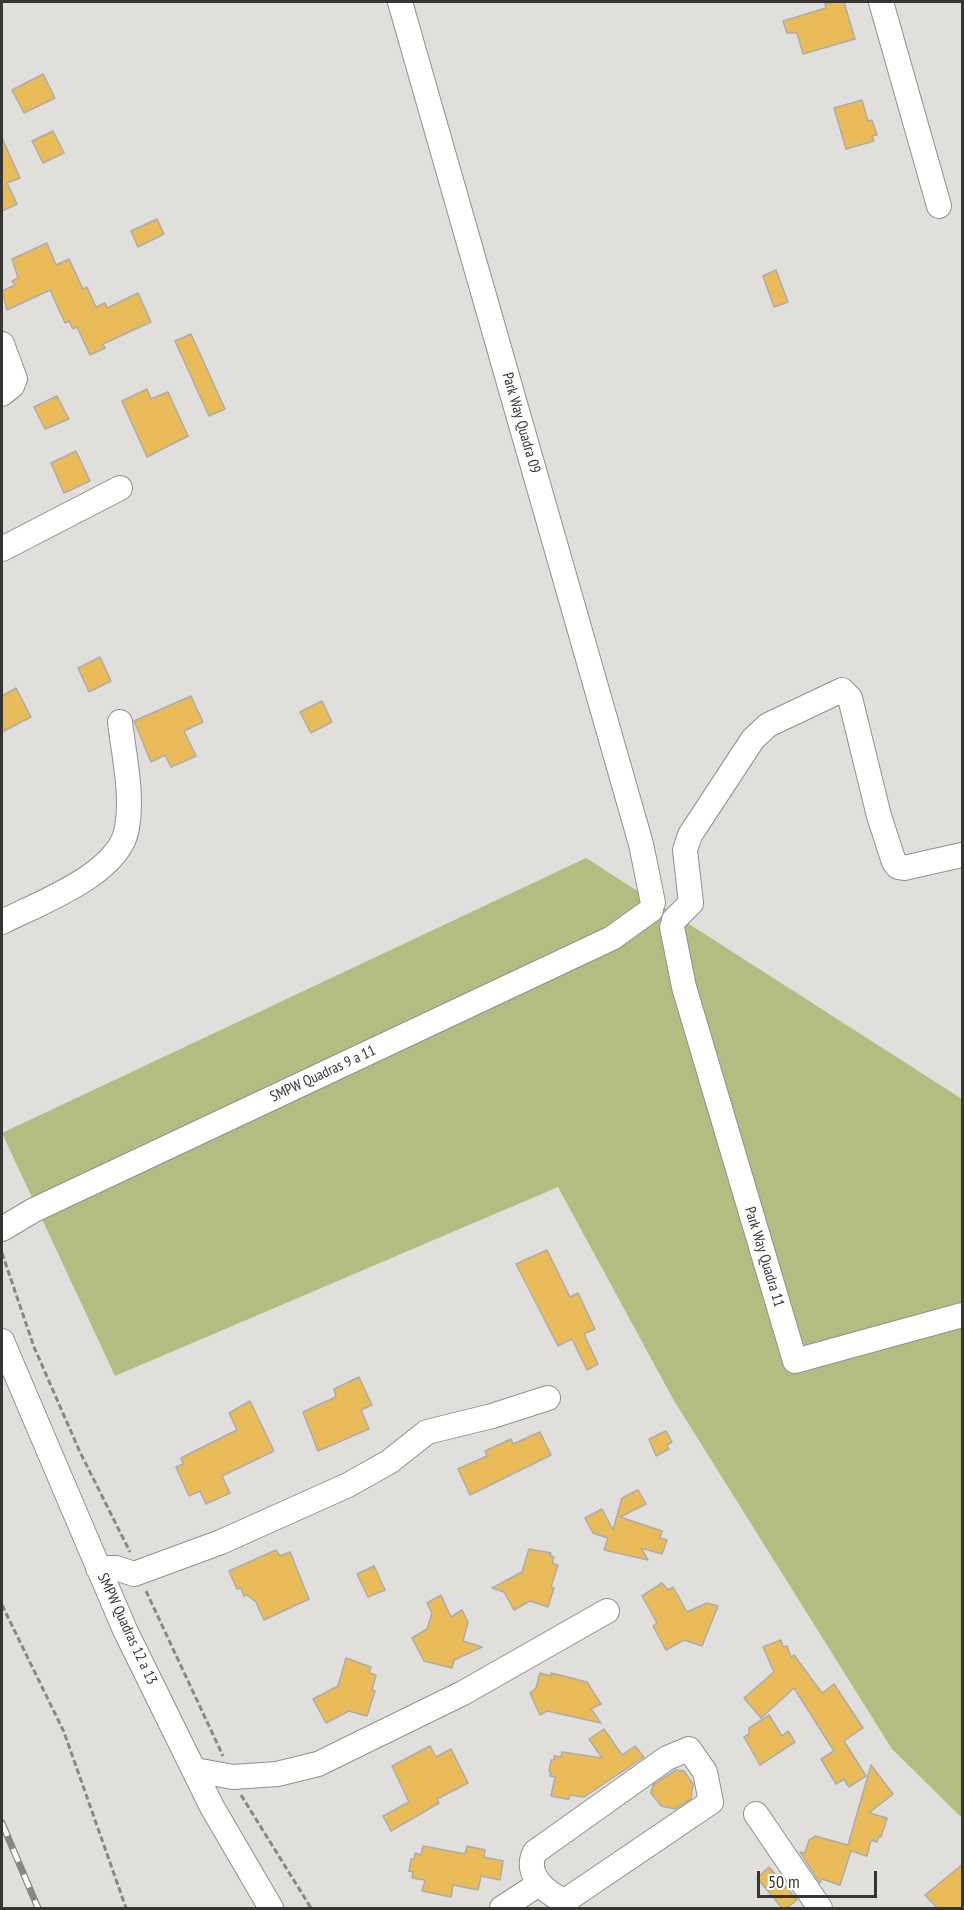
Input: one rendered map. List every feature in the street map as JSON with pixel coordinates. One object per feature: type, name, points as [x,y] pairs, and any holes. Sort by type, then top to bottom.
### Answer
[{"type":"street","name":"Park Way Quadra 09","points":[[400,2],[662,917]]},
{"type":"street","points":[[881,2],[939,206]]},
{"type":"street","points":[[2,345],[15,379],[12,386],[2,394]]},
{"type":"street","points":[[2,549],[120,488]]},
{"type":"street","name":"SMPW Quadras 9 a 11","points":[[2,1229],[34,1210],[691,903],[686,850],[690,835],[753,740],[780,717],[842,690],[850,698],[879,816],[894,862],[898,867],[904,868],[963,855]]},
{"type":"street","points":[[2,922],[86,879],[119,850],[127,830],[129,803],[120,722]]},
{"type":"street","name":"Park Way Quadra 11","points":[[662,917],[795,1361],[963,1315]]},
{"type":"street","name":"SMPW Quadras 9 a 11","points":[[2,1217],[34,1210]]},
{"type":"street","name":"SMPW Quadras 12 a 13","points":[[2,1341],[113,1601],[212,1807],[271,1908]]},
{"type":"street","points":[[113,1601],[134,1574],[221,1542],[305,1506],[389,1462],[427,1432],[492,1416],[548,1398]]},
{"type":"street","points":[[98,1568],[116,1568],[134,1574]]},
{"type":"street","points":[[195,1770],[233,1777],[277,1774],[318,1764],[463,1693],[607,1611]]},
{"type":"street","points":[[689,1749],[705,1772],[711,1802],[565,1901],[550,1896],[538,1884],[533,1865],[535,1852],[667,1758],[689,1749]]},
{"type":"street","points":[[756,1814],[820,1908]]},
{"type":"street","points":[[502,1908],[538,1884]]},
{"type":"path","points":[[2,1605],[64,1732],[126,1908]]},
{"type":"green space","points":[[586,858],[962,1099],[962,1818],[892,1749],[673,1399],[558,1187],[115,1376],[2,1133]]},
{"type":"building","points":[[844,2],[855,39],[803,54],[797,33],[787,33],[783,21],[826,8],[825,4]]},
{"type":"building","points":[[43,74],[55,98],[24,113],[12,90]]},
{"type":"building","points":[[862,100],[868,121],[872,120],[877,135],[872,136],[874,141],[846,149],[834,108]]},
{"type":"building","points":[[53,131],[64,153],[43,163],[32,141]]},
{"type":"building","points":[[2,138],[20,178],[7,183],[17,204],[2,211]]},
{"type":"building","points":[[157,219],[164,234],[138,247],[131,231]]},
{"type":"building","points":[[47,243],[56,265],[69,259],[83,289],[87,287],[96,307],[105,303],[107,308],[138,293],[151,322],[103,344],[105,348],[90,355],[77,327],[73,329],[69,321],[65,323],[50,290],[7,310],[2,291],[15,285],[12,281],[18,278],[12,259]]},
{"type":"building","points":[[776,270],[788,302],[774,307],[763,276]]},
{"type":"building","points":[[191,334],[225,409],[209,416],[175,341]]},
{"type":"building","points":[[147,389],[151,399],[168,392],[188,436],[147,457],[122,401]]},
{"type":"building","points":[[57,396],[69,419],[45,429],[34,407]]},
{"type":"building","points":[[76,451],[90,481],[64,493],[51,463]]},
{"type":"building","points":[[100,657],[111,681],[89,692],[78,668]]},
{"type":"building","points":[[16,688],[31,717],[2,732],[2,696]]},
{"type":"building","points":[[191,696],[203,722],[184,731],[196,756],[171,767],[165,755],[151,762],[134,721]]},
{"type":"building","points":[[322,701],[332,722],[311,733],[300,712]]},
{"type":"building","points":[[547,1250],[570,1297],[578,1293],[595,1329],[584,1334],[598,1364],[587,1370],[572,1339],[558,1346],[516,1264]]},
{"type":"building","points":[[359,1377],[372,1405],[361,1410],[369,1429],[318,1451],[303,1412],[336,1397],[334,1389]]},
{"type":"building","points":[[250,1401],[274,1451],[222,1476],[230,1493],[206,1504],[200,1491],[189,1496],[176,1467],[183,1464],[181,1458],[237,1430],[229,1413]]},
{"type":"building","points":[[666,1431],[672,1442],[667,1445],[669,1449],[656,1456],[649,1439]]},
{"type":"building","points":[[540,1432],[551,1455],[470,1495],[458,1469],[487,1456],[485,1451],[511,1439],[513,1444]]},
{"type":"building","points":[[638,1490],[646,1504],[620,1517],[662,1531],[660,1538],[667,1540],[662,1554],[641,1548],[648,1560],[604,1550],[608,1538],[593,1533],[585,1518],[602,1509],[613,1530],[622,1498]]},
{"type":"building","points":[[529,1549],[551,1553],[549,1555],[554,1557],[552,1563],[558,1565],[551,1587],[554,1588],[548,1607],[530,1601],[514,1610],[504,1592],[492,1588],[522,1572]]},
{"type":"building","points":[[276,1550],[280,1556],[290,1552],[309,1599],[264,1620],[256,1602],[247,1595],[244,1596],[241,1588],[237,1589],[229,1571]]},
{"type":"building","points":[[374,1566],[385,1590],[368,1597],[357,1574]]},
{"type":"building","points":[[662,1583],[668,1590],[673,1587],[687,1612],[707,1603],[718,1606],[702,1646],[684,1640],[666,1650],[653,1626],[657,1623],[642,1596]]},
{"type":"building","points":[[441,1595],[451,1617],[462,1610],[468,1622],[463,1641],[482,1647],[454,1660],[452,1668],[424,1661],[412,1638],[427,1629],[432,1613],[427,1603]]},
{"type":"building","points":[[781,1640],[783,1647],[787,1646],[791,1657],[794,1655],[822,1693],[834,1684],[863,1728],[844,1741],[866,1776],[849,1787],[844,1779],[836,1784],[821,1759],[834,1751],[794,1688],[761,1718],[744,1698],[774,1672],[763,1647]]},
{"type":"building","points":[[346,1658],[371,1667],[369,1673],[376,1675],[372,1690],[375,1691],[367,1716],[349,1711],[326,1723],[313,1699],[338,1686]]},
{"type":"building","points":[[540,1673],[551,1676],[551,1673],[587,1682],[601,1704],[591,1709],[601,1723],[547,1711],[540,1715],[530,1693],[536,1688]]},
{"type":"building","points":[[769,1715],[782,1736],[788,1731],[795,1742],[760,1765],[744,1737],[749,1734],[749,1728]]},
{"type":"building","points":[[604,1729],[622,1755],[635,1746],[644,1757],[584,1797],[570,1795],[569,1799],[566,1799],[551,1796],[555,1777],[550,1776],[549,1771],[554,1756],[561,1757],[562,1752],[602,1758],[589,1739]]},
{"type":"building","points":[[430,1746],[436,1757],[451,1749],[468,1783],[437,1799],[439,1803],[391,1831],[383,1816],[409,1802],[392,1766]]},
{"type":"building","points":[[871,1765],[893,1794],[869,1813],[887,1818],[881,1837],[879,1836],[877,1842],[871,1840],[867,1856],[851,1851],[840,1885],[822,1879],[820,1883],[800,1852],[805,1853],[809,1840],[815,1836],[848,1845]]},
{"type":"building","points":[[676,1770],[684,1771],[693,1784],[691,1799],[675,1809],[661,1806],[651,1793],[653,1785]]},
{"type":"building","points":[[423,1846],[465,1854],[467,1846],[485,1850],[484,1857],[503,1861],[500,1880],[481,1876],[478,1890],[453,1885],[451,1897],[422,1891],[425,1880],[412,1878],[413,1872],[409,1871],[411,1859],[414,1859],[415,1853],[421,1855]]},
{"type":"building","points":[[963,1864],[963,1908],[937,1908],[925,1895]]},
{"type":"building","points":[[769,1867],[797,1900],[787,1908],[782,1908],[757,1878]]},
{"type":"railway","points":[[2,1823],[38,1908]]}]
